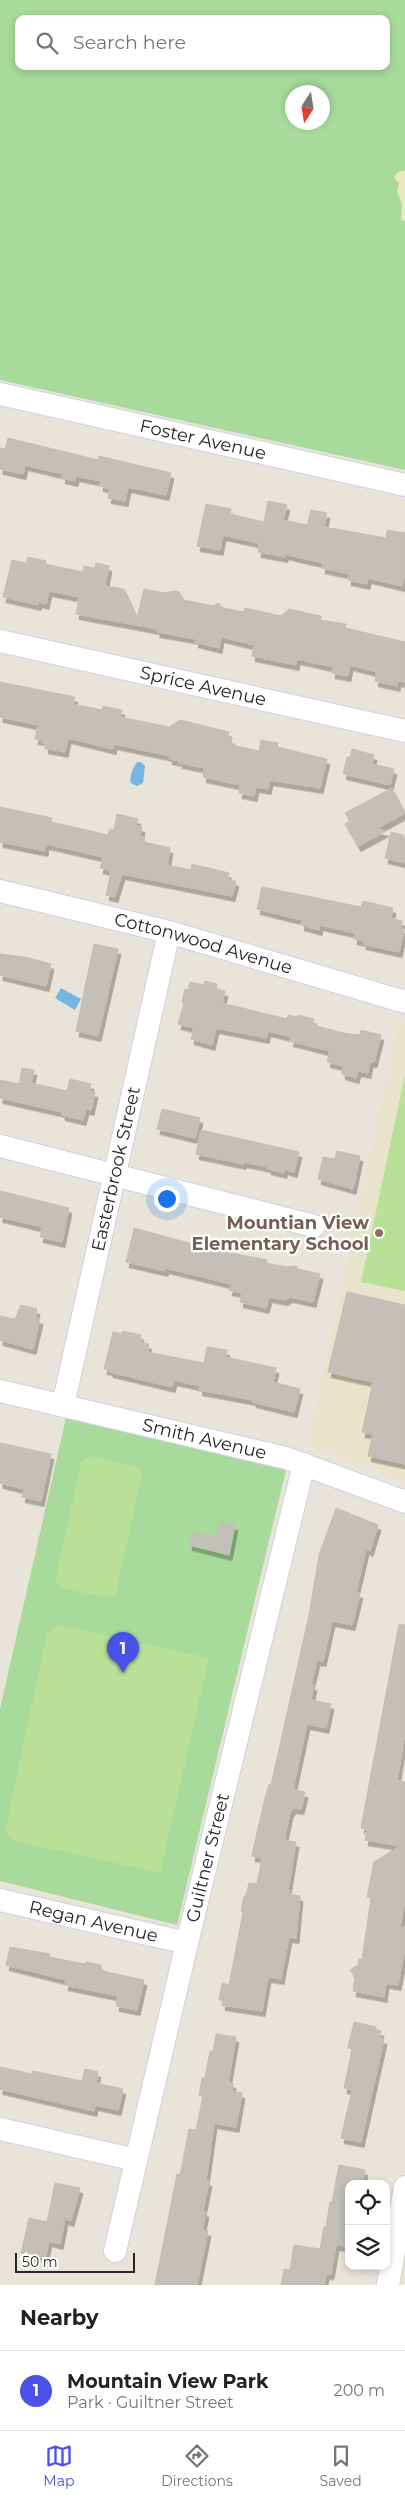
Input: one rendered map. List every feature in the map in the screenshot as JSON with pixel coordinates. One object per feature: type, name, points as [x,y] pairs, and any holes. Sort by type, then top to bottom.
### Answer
[{"type":"street","name":"Foster Avenue","points":[[0,394],[405,486]]},
{"type":"street","name":"Sprice Avenue","points":[[0,641],[405,731]]},
{"type":"street","name":"Cottonwood Avenue","points":[[0,892],[169,932],[405,1002]]},
{"type":"street","name":"Easterbrook Street","points":[[63,1405],[169,932]]},
{"type":"street","points":[[0,1146],[116,1174],[314,1226]]},
{"type":"street","name":"Smith Avenue","points":[[0,1391],[286,1458],[405,1502]]},
{"type":"street","name":"Guiltner Street","points":[[116,2252],[187,1943],[304,1464]]},
{"type":"street","name":"Regan Avenue","points":[[0,1900],[187,1943]]},
{"type":"street","points":[[0,2129],[136,2160]]},
{"type":"street","points":[[388,2285],[405,2187]]},
{"type":"shaded area","name":"Mountian View Elementary School","points":[[399,1022],[405,1023],[405,1481],[308,1444]]},
{"type":"green space","points":[[0,0],[405,0],[405,470],[0,380]]},
{"type":"green space","points":[[405,1075],[405,1291],[361,1282]]},
{"type":"green space","points":[[66,1418],[286,1470],[177,1925],[0,1881],[0,1709]]},
{"type":"green space","points":[[91,1456],[138,1467],[142,1474],[116,1593],[107,1598],[62,1588],[55,1580],[81,1462]]},
{"type":"green space","points":[[59,1625],[209,1658],[160,1873],[14,1841],[5,1831],[47,1633]]},
{"type":"sand","points":[[405,170],[405,221],[401,220],[402,205],[397,191],[399,183],[394,178],[398,172]]},
{"type":"water","points":[[138,762],[145,766],[143,783],[137,786],[131,783],[131,778],[133,769]]},
{"type":"water","points":[[61,988],[81,999],[75,1010],[55,998]]},
{"type":"building","points":[[8,438],[98,460],[99,456],[171,473],[166,495],[128,487],[125,501],[108,498],[110,489],[100,486],[101,481],[76,476],[75,481],[62,478],[63,474],[25,465],[23,474],[0,469],[0,448],[5,449]]},
{"type":"building","points":[[268,501],[287,505],[283,520],[307,525],[311,510],[327,513],[324,527],[386,538],[387,530],[405,533],[405,572],[402,586],[368,578],[367,584],[348,580],[349,574],[322,568],[323,563],[285,554],[285,557],[258,552],[259,543],[223,535],[220,550],[197,546],[206,504],[231,509],[230,514],[264,522]]},
{"type":"building","points":[[28,557],[46,561],[45,564],[83,572],[84,566],[95,568],[96,563],[109,566],[105,586],[124,589],[137,618],[144,589],[164,593],[174,591],[179,592],[184,600],[214,606],[218,603],[223,608],[244,612],[245,608],[281,616],[289,609],[321,616],[320,620],[346,624],[345,628],[405,642],[405,682],[398,681],[397,686],[375,681],[377,672],[350,665],[348,676],[332,673],[333,667],[297,659],[296,665],[252,656],[254,645],[221,637],[219,648],[195,642],[196,639],[157,632],[157,629],[76,614],[79,597],[49,591],[46,604],[39,602],[38,605],[3,597],[12,560],[26,563]]},
{"type":"building","points":[[0,682],[75,697],[73,704],[102,710],[103,706],[122,710],[120,717],[169,727],[180,720],[229,732],[227,738],[232,739],[231,745],[259,751],[261,740],[278,743],[277,747],[327,759],[320,788],[270,780],[268,789],[256,787],[254,796],[239,793],[240,785],[203,777],[205,768],[179,763],[180,761],[169,759],[170,756],[114,744],[113,749],[68,738],[65,752],[45,748],[46,744],[42,743],[43,740],[35,739],[38,725],[0,717]]},
{"type":"building","points":[[352,749],[374,755],[372,764],[394,769],[390,785],[343,774],[347,757],[350,757]]},
{"type":"building","points":[[392,788],[405,813],[376,829],[386,831],[358,846],[345,824],[350,821],[345,813]]},
{"type":"building","points":[[0,807],[52,818],[51,822],[108,835],[110,829],[114,830],[117,814],[138,819],[136,826],[142,827],[140,836],[145,838],[144,842],[170,848],[167,865],[191,870],[192,864],[229,873],[227,879],[236,881],[232,896],[122,874],[115,897],[106,895],[111,871],[100,868],[103,857],[46,844],[45,851],[0,842]]},
{"type":"building","points":[[391,832],[403,835],[405,838],[405,863],[385,858]]},
{"type":"building","points":[[262,887],[361,907],[363,901],[393,908],[391,918],[402,921],[400,928],[404,929],[399,952],[363,944],[364,941],[354,939],[355,933],[320,925],[319,930],[301,925],[302,920],[257,909]]},
{"type":"building","points":[[94,944],[118,949],[98,1036],[76,1031]]},
{"type":"building","points":[[0,954],[25,957],[51,964],[46,986],[0,975]]},
{"type":"building","points":[[205,981],[217,984],[216,989],[225,991],[222,1003],[287,1019],[288,1015],[297,1017],[298,1015],[314,1019],[313,1025],[343,1033],[360,1035],[361,1030],[381,1035],[374,1062],[370,1062],[368,1073],[358,1071],[356,1078],[342,1074],[343,1066],[327,1062],[330,1051],[290,1041],[292,1037],[268,1031],[266,1038],[216,1028],[212,1045],[191,1039],[194,1028],[178,1024],[184,1003],[182,1002],[185,989],[188,990],[190,982],[204,985]]},
{"type":"building","points":[[22,1068],[34,1070],[31,1083],[67,1091],[70,1079],[91,1084],[89,1091],[95,1092],[91,1110],[86,1109],[83,1120],[62,1115],[62,1112],[0,1098],[0,1080],[19,1084]]},
{"type":"building","points":[[162,1109],[200,1118],[195,1138],[157,1129]]},
{"type":"building","points":[[201,1130],[299,1152],[294,1172],[284,1169],[284,1173],[268,1169],[268,1167],[196,1154]]},
{"type":"building","points":[[337,1151],[360,1156],[353,1189],[318,1179],[323,1157],[335,1159]]},
{"type":"building","points":[[0,1191],[69,1208],[62,1242],[40,1237],[42,1227],[0,1217]]},
{"type":"building","points":[[134,1228],[211,1249],[267,1260],[266,1263],[286,1267],[296,1266],[298,1269],[320,1274],[313,1302],[290,1297],[285,1300],[269,1297],[266,1308],[240,1302],[242,1293],[229,1290],[231,1284],[166,1268],[165,1271],[126,1262]]},
{"type":"building","points":[[347,1292],[405,1305],[405,1464],[368,1456],[373,1434],[362,1432],[373,1382],[328,1372]]},
{"type":"building","points":[[21,1305],[37,1309],[35,1318],[40,1319],[33,1349],[0,1340],[0,1316],[15,1319]]},
{"type":"building","points":[[122,1331],[141,1335],[140,1342],[149,1344],[147,1352],[204,1363],[207,1347],[227,1350],[225,1357],[276,1368],[273,1382],[300,1389],[294,1412],[253,1402],[253,1400],[199,1390],[200,1386],[174,1380],[172,1387],[110,1372],[110,1370],[104,1369],[113,1332],[122,1334]]},
{"type":"building","points":[[0,1443],[51,1454],[41,1501],[22,1497],[24,1489],[0,1483]]},
{"type":"building","points":[[336,1508],[378,1525],[370,1551],[366,1549],[356,1592],[360,1593],[352,1625],[332,1621],[323,1661],[317,1660],[311,1685],[314,1685],[311,1700],[331,1704],[326,1728],[307,1724],[293,1789],[305,1792],[301,1809],[293,1808],[290,1813],[284,1840],[296,1842],[288,1890],[290,1890],[289,1894],[300,1896],[296,1938],[289,1937],[281,1979],[268,1977],[262,2011],[222,2005],[223,2000],[219,2000],[222,1983],[229,1985],[243,1912],[241,1911],[244,1896],[246,1896],[249,1883],[257,1884],[262,1858],[252,1856],[264,1802],[269,1784],[271,1785],[309,1615],[319,1555]]},
{"type":"building","points":[[220,1522],[235,1525],[229,1555],[189,1545],[191,1532],[217,1537]]},
{"type":"building","points":[[399,1624],[405,1625],[405,1730],[397,1781],[405,1782],[405,1898],[400,1927],[405,1928],[405,1947],[398,1985],[386,1983],[384,1997],[353,1991],[355,1977],[350,1970],[358,1965],[359,1959],[362,1960],[371,1898],[367,1897],[374,1862],[400,1846],[365,1840],[367,1829],[361,1828]]},
{"type":"building","points":[[10,1947],[50,1954],[49,1957],[101,1965],[102,1971],[144,1980],[137,2010],[116,2006],[118,1996],[65,1985],[66,1980],[6,1965]]},
{"type":"building","points":[[354,2022],[376,2027],[375,2029],[381,2031],[379,2038],[384,2039],[361,2142],[341,2138],[352,2090],[344,2088],[352,2049],[348,2048]]},
{"type":"building","points":[[216,2034],[236,2037],[228,2082],[233,2083],[232,2091],[242,2093],[236,2127],[214,2123],[206,2180],[209,2181],[203,2211],[206,2212],[202,2230],[208,2231],[197,2285],[155,2285],[177,2174],[180,2175],[189,2129],[196,2130],[203,2096],[199,2096],[202,2078],[205,2078],[210,2051],[213,2051]]},
{"type":"building","points":[[0,2067],[32,2074],[33,2071],[82,2081],[85,2069],[98,2072],[96,2083],[123,2089],[118,2110],[95,2105],[94,2111],[0,2089]]},
{"type":"building","points":[[339,2165],[365,2170],[363,2180],[345,2180],[345,2246],[336,2245],[331,2274],[326,2274],[324,2285],[281,2285],[284,2269],[290,2270],[294,2245],[320,2249],[330,2202],[332,2202]]},
{"type":"building","points":[[55,2183],[80,2188],[71,2221],[65,2219],[60,2244],[49,2241],[45,2258],[21,2253],[29,2218],[47,2222]]},
{"type":"place","name":"Mountian View Elementary School","points":[[379,1233]]},
{"type":"place","name":"Mountain View Park","points":[[123,1673]]}]
